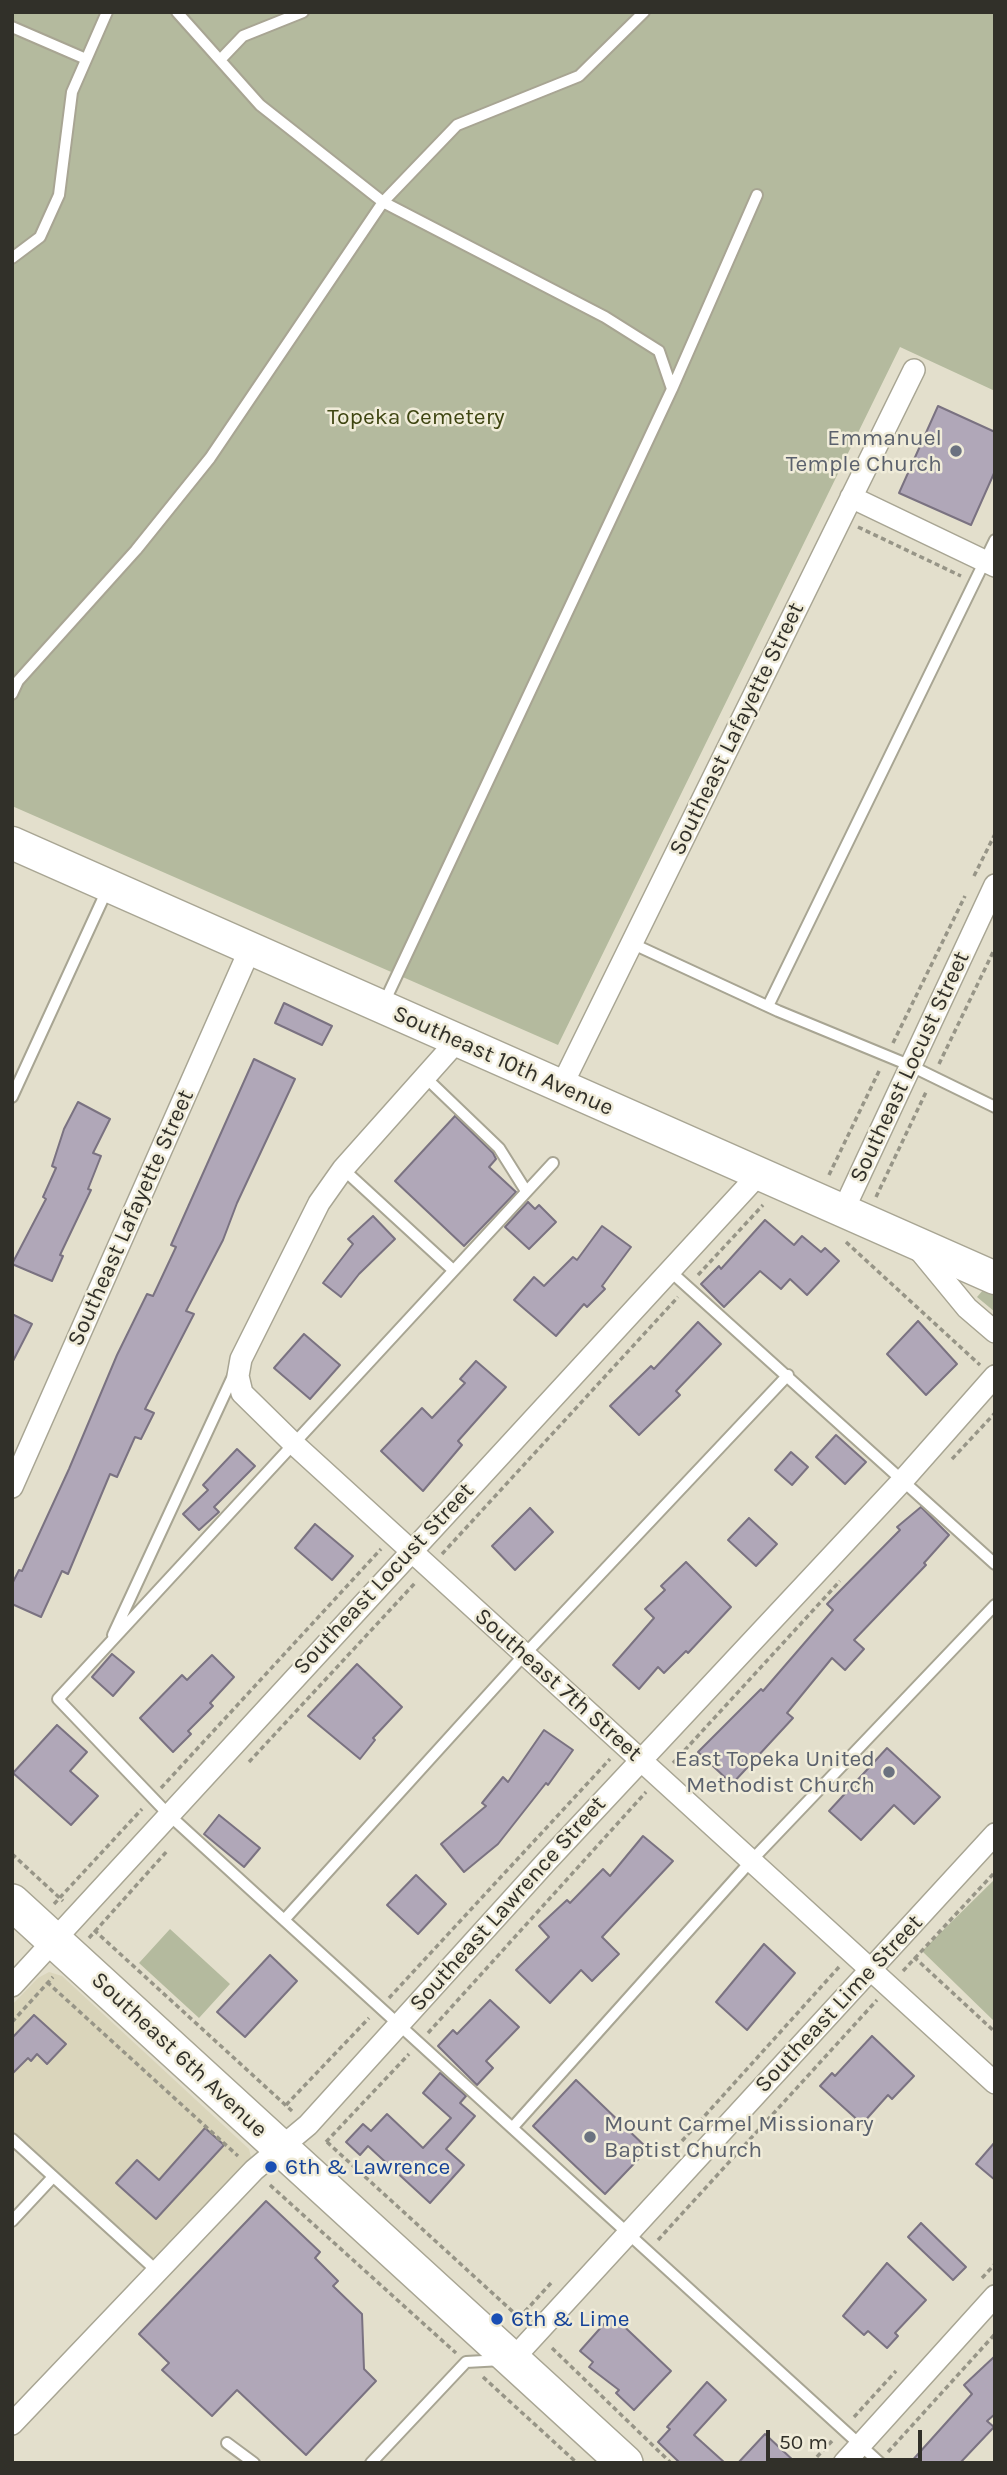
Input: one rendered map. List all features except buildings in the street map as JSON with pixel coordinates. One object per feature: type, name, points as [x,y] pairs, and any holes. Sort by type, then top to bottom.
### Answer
[{"type":"main road","name":"Southeast 10th Avenue","points":[[12,844],[561,1087],[750,1185],[842,1225],[912,1241],[995,1278]]},
{"type":"main road","name":"Southeast 6th Avenue","points":[[44,1931],[625,2463]]},
{"type":"street","name":"Southeast Lafayette Street","points":[[561,1087],[914,370]]},
{"type":"street","points":[[851,496],[990,563]]},
{"type":"street","name":"Southeast Locust Street","points":[[842,1225],[909,1065],[995,885]]},
{"type":"street","name":"Southeast Lafayette Street","points":[[12,1487],[250,949]]},
{"type":"street","points":[[241,1359],[319,1203],[343,1169],[457,1041]]},
{"type":"street","name":"Southeast Locust Street","points":[[12,1986],[30,1966],[44,1931],[79,1915],[410,1549],[750,1185]]},
{"type":"street","points":[[912,1241],[967,1308],[995,1332]]},
{"type":"street","name":"Southeast 7th Street","points":[[241,1359],[238,1376],[242,1393],[294,1444],[995,2083]]},
{"type":"street","name":"Southeast Lawrence Street","points":[[12,2424],[254,2170],[308,2125],[397,2024],[640,1760],[904,1479],[994,1376]]},
{"type":"street","name":"Southeast Lime Street","points":[[512,2360],[995,1834]]},
{"type":"street","points":[[844,2463],[995,2295]]},
{"type":"lane","points":[[12,258],[40,237],[59,195],[72,92],[107,12]]},
{"type":"lane","points":[[177,12],[261,105],[383,202],[605,317],[659,351],[672,389]]},
{"type":"lane","points":[[220,60],[243,36],[303,12]]},
{"type":"lane","points":[[12,694],[26,671],[136,550],[210,458],[383,202],[457,125],[579,76],[644,12]]},
{"type":"lane","points":[[12,27],[86,59]]},
{"type":"lane","points":[[382,1007],[672,389],[757,195]]},
{"type":"lane","points":[[768,1006],[974,582],[990,563],[995,540]]},
{"type":"lane","points":[[12,1097],[108,886]]},
{"type":"lane","points":[[631,943],[768,1006],[887,1055],[995,1107]]},
{"type":"lane","points":[[425,1076],[499,1148],[526,1191]]},
{"type":"lane","points":[[553,1163],[58,1699],[186,1830],[379,2008],[630,2231],[880,2462]]},
{"type":"lane","points":[[343,1169],[453,1270]]},
{"type":"lane","points":[[670,1271],[904,1479],[995,1564]]},
{"type":"lane","points":[[108,1644],[241,1359]]},
{"type":"lane","points":[[284,1920],[525,1654],[788,1375]]},
{"type":"lane","points":[[513,2127],[751,1861],[995,1605]]},
{"type":"lane","points":[[12,2139],[157,2271]]},
{"type":"lane","points":[[12,2221],[53,2177]]},
{"type":"lane","points":[[371,2463],[466,2362],[512,2360]]},
{"type":"lane","points":[[227,2443],[254,2463]]},
{"type":"path","points":[[851,524],[974,582]]},
{"type":"path","points":[[971,883],[995,834]]},
{"type":"path","points":[[828,1177],[965,895]]},
{"type":"path","points":[[750,1185],[763,1205],[774,1210]]},
{"type":"path","points":[[243,1769],[763,1205]]},
{"type":"path","points":[[842,1225],[994,1376]]},
{"type":"path","points":[[948,1464],[995,1413]]},
{"type":"path","points":[[12,2022],[48,1983],[44,1931],[60,1898],[394,1534]]},
{"type":"path","points":[[326,2142],[846,1575]]},
{"type":"path","points":[[286,2105],[624,1744]]},
{"type":"path","points":[[44,1931],[96,1931],[186,1830]]},
{"type":"path","points":[[12,1854],[536,2333],[671,2463]]},
{"type":"path","points":[[650,2250],[995,1872]]},
{"type":"path","points":[[897,1941],[995,2032]]},
{"type":"path","points":[[678,2146],[852,1953]]},
{"type":"path","points":[[30,1966],[577,2463]]},
{"type":"path","points":[[519,2318],[557,2277]]},
{"type":"path","points":[[880,2462],[995,2334]]},
{"type":"shaded area","points":[[49,1972],[62,1976],[249,2149],[251,2157],[246,2165],[147,2268],[12,2144],[12,2005],[38,1978]]},
{"type":"green space","name":"Topeka Cemetery","points":[[12,12],[995,12],[995,391],[900,347],[558,1045],[12,806]]},
{"type":"green space","points":[[984,1289],[995,1294],[995,1312],[977,1297]]},
{"type":"green space","points":[[995,1879],[995,2022],[922,1951]]},
{"type":"green space","points":[[170,1929],[230,1984],[199,2018],[139,1963]]},
{"type":"place","name":"Emmanuel Temple Church","points":[[956,451]]},
{"type":"place","name":"East Topeka United Methodist Church","points":[[889,1772]]},
{"type":"place","name":"Mount Carmel Missionary Baptist Church","points":[[590,2137]]},
{"type":"place","name":"6th & Lawrence","points":[[271,2167]]},
{"type":"place","name":"6th & Lime","points":[[497,2319]]}]
